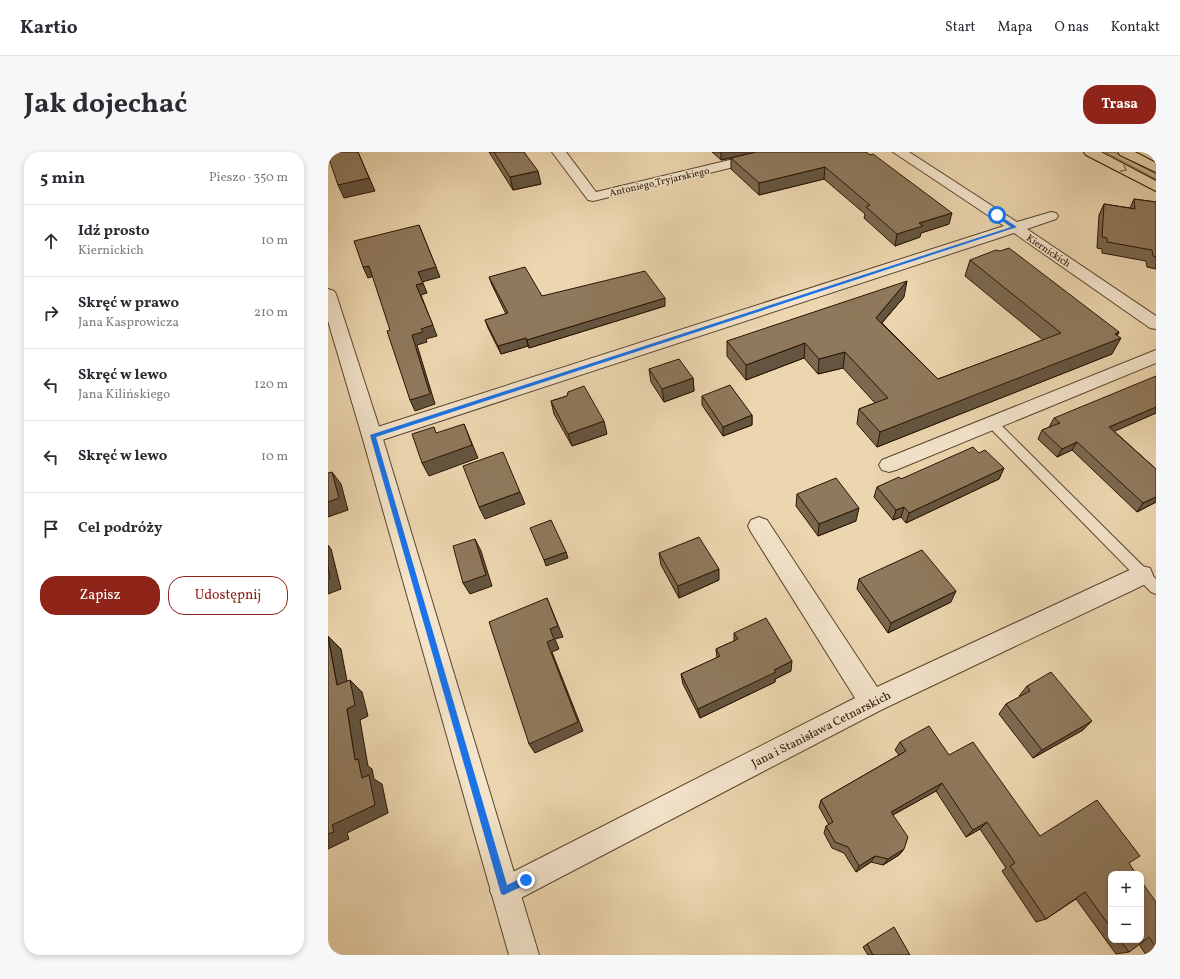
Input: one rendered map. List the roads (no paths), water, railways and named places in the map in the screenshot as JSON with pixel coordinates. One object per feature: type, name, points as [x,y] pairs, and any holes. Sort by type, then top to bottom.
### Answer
[{"type":"main road","points":[[1091,152],[1156,187]]},
{"type":"main road","points":[[1125,152],[1156,168]]},
{"type":"street","name":"Antoniego Tryjarskiego","points":[[559,152],[593,197],[779,152]]},
{"type":"street","name":"Kiernickich","points":[[900,152],[1015,227],[1156,324]]},
{"type":"street","points":[[372,436],[1051,216]]},
{"type":"street","points":[[328,294],[372,436],[504,891],[524,955]]},
{"type":"street","points":[[889,465],[1156,356]]},
{"type":"street","points":[[759,526],[872,702]]},
{"type":"street","name":"Jana i Stanisława Cetnarskich","points":[[504,891],[872,702],[1149,581]]},
{"type":"lane","points":[[992,423],[1149,581]]}]
